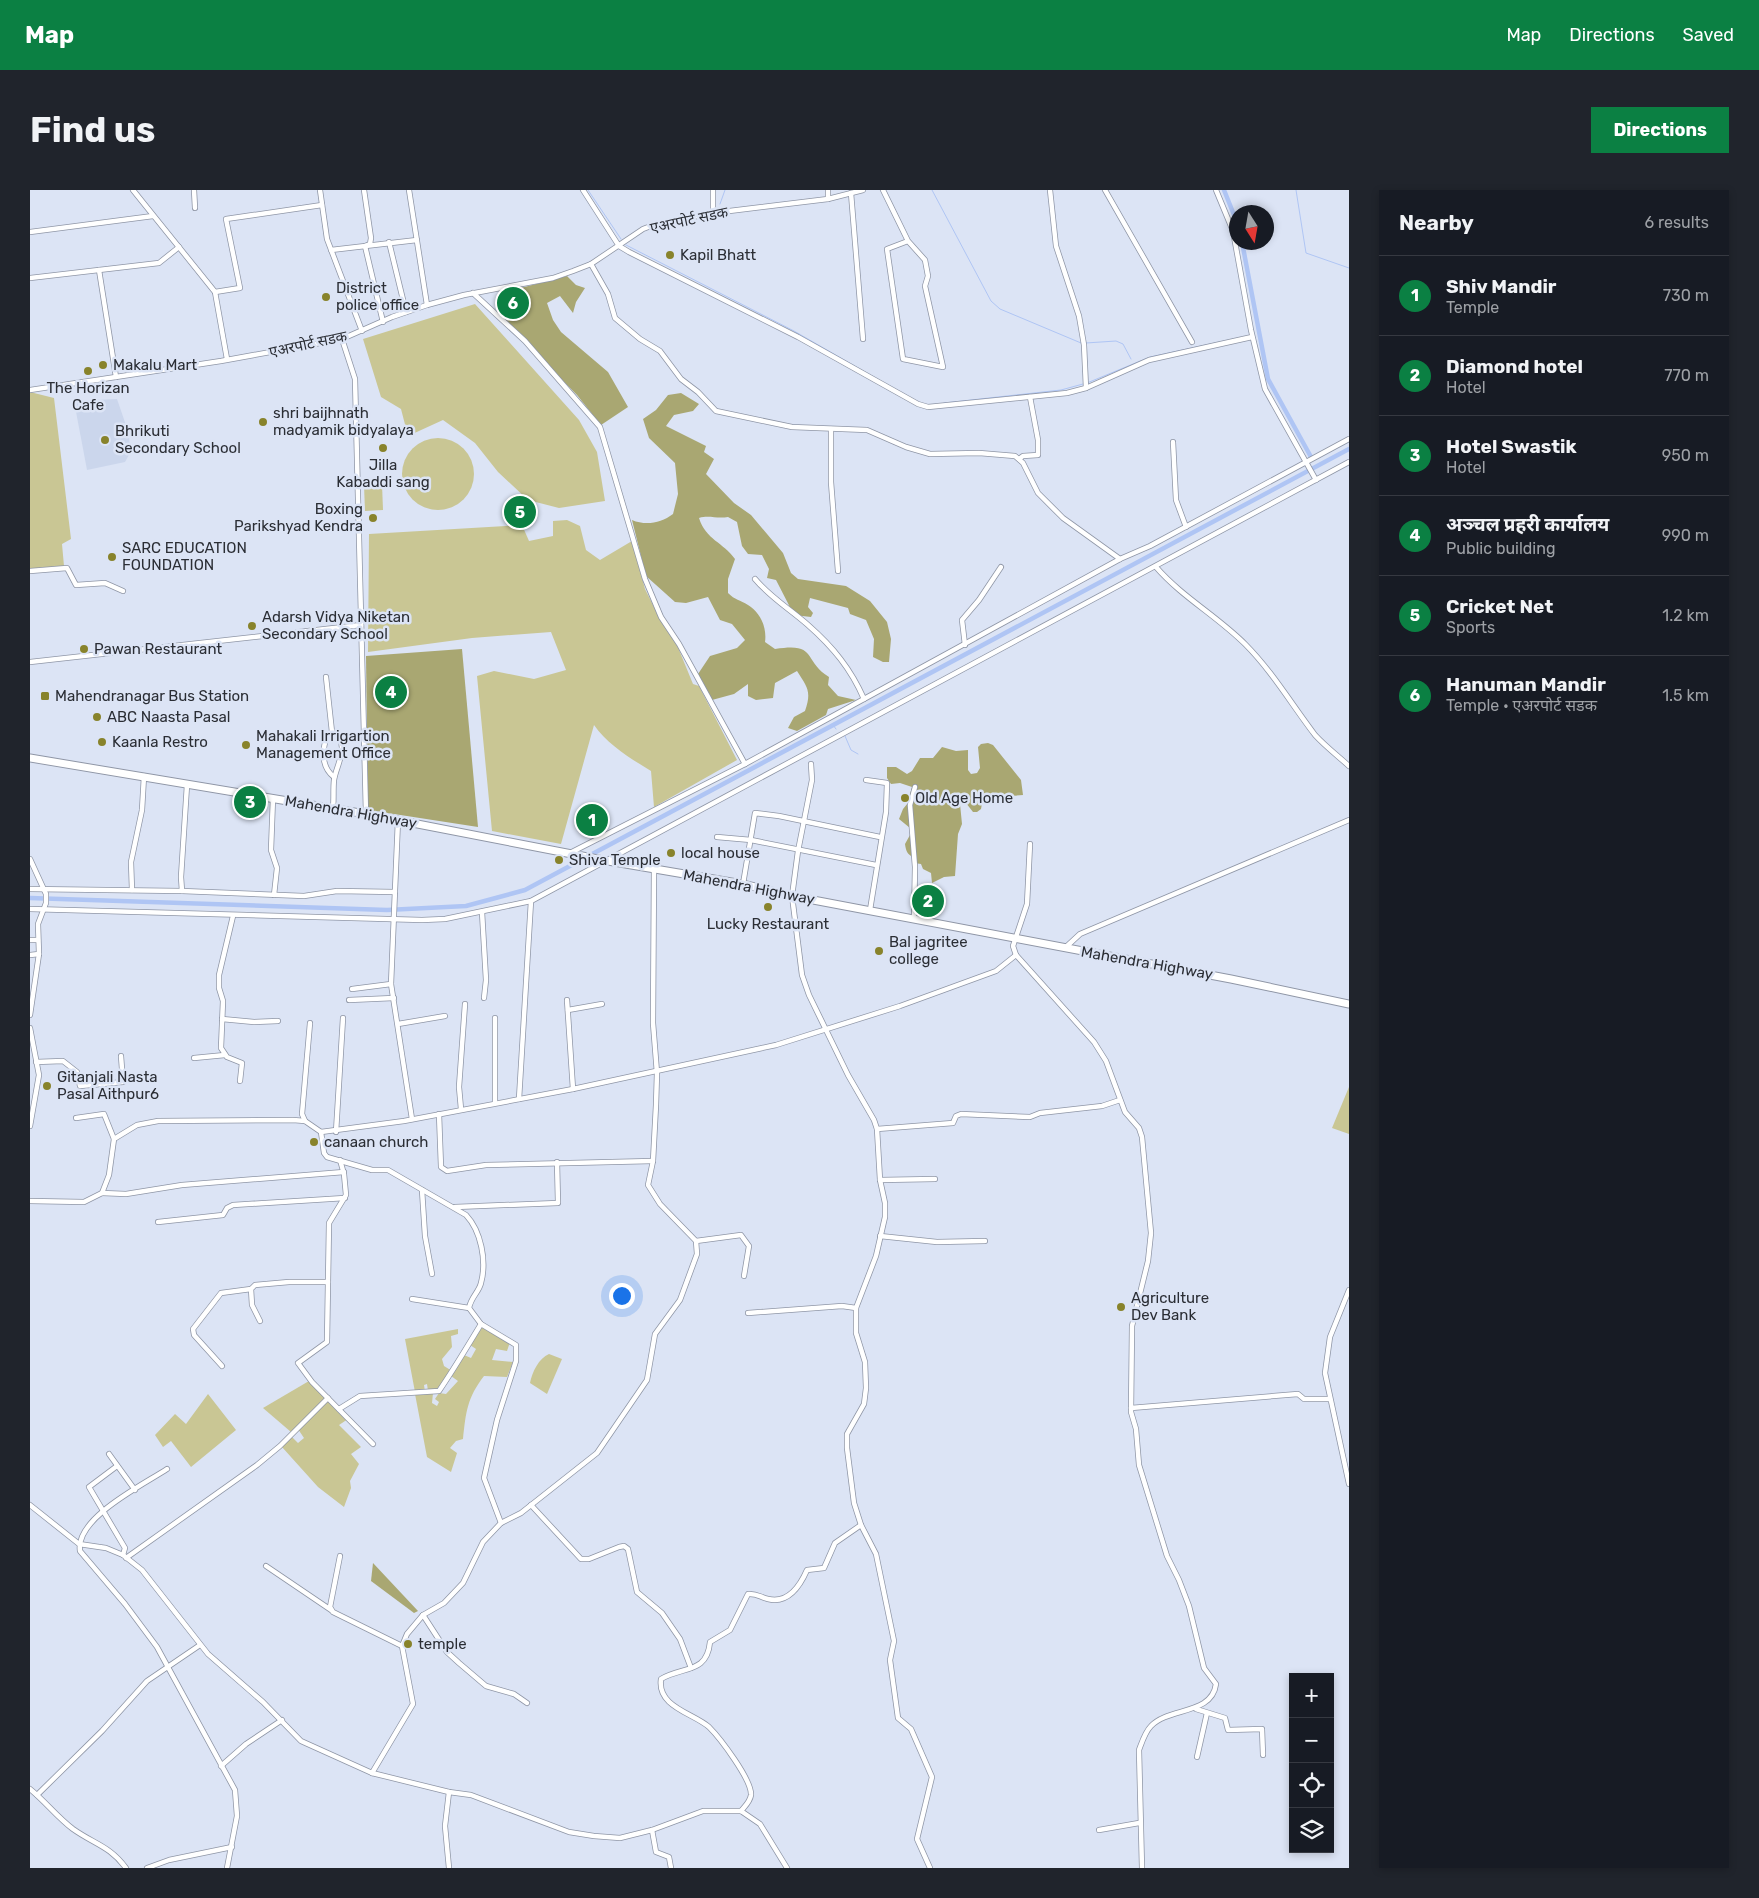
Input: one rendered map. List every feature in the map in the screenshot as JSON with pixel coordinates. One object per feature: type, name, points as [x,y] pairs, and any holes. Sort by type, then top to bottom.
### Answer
[{"type":"highway","name":"Mahendra Highway","points":[[30,758],[333,808],[604,861],[743,884],[792,896],[1349,1004]]},
{"type":"street","points":[[133,190],[215,292],[227,359]]},
{"type":"street","points":[[194,190],[195,208]]},
{"type":"street","points":[[320,190],[327,238],[362,331]]},
{"type":"street","points":[[364,190],[370,244]]},
{"type":"street","points":[[409,190],[427,305]]},
{"type":"street","points":[[583,190],[620,246],[770,325],[798,337],[918,404],[936,407],[1067,393],[1086,388],[1149,360],[1252,335]]},
{"type":"street","points":[[713,190],[713,213]]},
{"type":"street","points":[[828,190],[828,199]]},
{"type":"street","name":"एअरपोर्ट सडक","points":[[30,390],[342,339],[427,305],[473,293],[552,278],[591,264],[643,229],[656,224],[713,213],[828,199],[863,190]]},
{"type":"street","points":[[883,190],[908,241],[926,260],[928,276],[925,286],[943,368],[903,359],[887,248],[908,241]]},
{"type":"street","points":[[1050,190],[1056,246],[1079,316],[1084,345],[1086,388]]},
{"type":"street","points":[[1106,190],[1192,342]]},
{"type":"street","points":[[1216,190],[1233,231],[1252,335],[1265,389],[1315,478]]},
{"type":"street","points":[[851,193],[863,338]]},
{"type":"street","points":[[215,292],[240,288],[226,219],[322,206]]},
{"type":"street","points":[[30,232],[153,216]]},
{"type":"street","points":[[331,250],[417,240]]},
{"type":"street","points":[[389,242],[406,312]]},
{"type":"street","points":[[370,244],[365,246],[383,322]]},
{"type":"street","points":[[30,278],[159,263],[179,247]]},
{"type":"street","points":[[591,264],[608,294],[615,318],[640,339],[660,351],[681,379],[698,392],[716,411],[792,427],[867,430],[906,447],[930,454],[980,453],[1015,456],[1023,463],[1038,493],[1044,500],[1063,518],[1120,559]]},
{"type":"street","points":[[99,270],[116,377]]},
{"type":"street","points":[[473,293],[525,341],[600,427],[645,579],[661,617],[679,644],[745,764]]},
{"type":"street","points":[[342,339],[354,379],[366,814]]},
{"type":"street","points":[[1018,459],[1023,456],[1038,455],[1038,440],[1030,397]]},
{"type":"street","points":[[831,429],[831,482],[838,571]]},
{"type":"street","points":[[571,854],[745,764],[1120,559],[1349,439]]},
{"type":"street","points":[[1173,442],[1176,500],[1186,526]]},
{"type":"street","points":[[30,909],[233,916],[393,916],[445,919],[531,901],[1120,584],[1156,568],[1315,478],[1349,462]]},
{"type":"street","points":[[965,645],[962,620],[979,600],[1001,567]]},
{"type":"street","points":[[30,571],[67,568],[76,585],[105,583],[123,591]]},
{"type":"street","points":[[1156,568],[1174,587],[1206,609],[1246,645],[1294,702],[1316,736],[1349,766]]},
{"type":"street","points":[[755,579],[769,595],[808,624],[840,655],[854,675],[864,699]]},
{"type":"street","points":[[30,662],[118,650],[361,625]]},
{"type":"street","points":[[326,677],[332,732],[336,735],[342,746],[342,757],[334,777],[333,808]]},
{"type":"street","points":[[332,732],[327,736],[323,757],[330,773],[334,777]]},
{"type":"street","points":[[811,764],[812,780],[798,850],[792,896],[802,974],[809,994],[828,1030],[848,1075],[874,1120],[877,1129],[880,1180],[885,1217],[856,1308],[856,1334],[865,1362],[866,1388],[864,1404],[847,1434],[851,1487],[861,1525],[876,1554],[894,1641],[890,1660],[898,1718],[911,1729],[932,1776],[917,1839],[930,1868]]},
{"type":"street","points":[[132,890],[131,862],[142,810],[144,776]]},
{"type":"street","points":[[866,780],[887,783],[886,812],[880,836],[870,910]]},
{"type":"street","points":[[182,891],[181,876],[187,785]]},
{"type":"street","points":[[914,919],[915,867],[910,805],[915,788]]},
{"type":"street","points":[[273,798],[271,850],[277,868],[274,896]]},
{"type":"street","points":[[743,884],[755,813],[880,836]]},
{"type":"street","points":[[398,820],[391,984],[412,1119]]},
{"type":"street","points":[[1065,948],[1080,934],[1349,820]]},
{"type":"street","points":[[717,837],[750,840],[876,865]]},
{"type":"street","points":[[1030,844],[1027,904],[1013,946],[1016,955],[1094,1042],[1106,1061],[1124,1112],[1139,1128],[1142,1137],[1151,1233],[1148,1261],[1132,1326],[1131,1408],[1136,1429],[1139,1465],[1167,1556],[1189,1606],[1204,1668],[1216,1684],[1216,1688],[1201,1707],[1178,1711],[1153,1724],[1139,1750],[1139,1823],[1142,1868]]},
{"type":"street","points":[[30,859],[45,892],[46,903],[38,924],[38,954],[30,1015]]},
{"type":"street","points":[[372,1773],[412,1704],[402,1646],[407,1634],[423,1615],[444,1603],[463,1583],[483,1542],[501,1523],[531,1505],[597,1453],[627,1412],[647,1380],[655,1334],[673,1311],[697,1254],[696,1241],[660,1204],[648,1186],[653,1161],[657,1073],[653,1023],[654,868]]},
{"type":"street","points":[[30,889],[45,892],[132,890],[274,896],[304,896],[336,891],[395,892]]},
{"type":"street","points":[[519,1099],[531,901]]},
{"type":"street","points":[[482,912],[486,973],[484,998]]},
{"type":"street","points":[[225,1055],[221,1048],[223,1001],[219,988],[219,975],[233,916]]},
{"type":"street","points":[[30,940],[38,940]]},
{"type":"street","points":[[30,955],[38,954]]},
{"type":"street","points":[[310,1022],[302,1114],[305,1121],[321,1132],[336,1132],[657,1073],[776,1045],[828,1030],[996,971],[1016,955]]},
{"type":"street","points":[[352,989],[391,984]]},
{"type":"street","points":[[349,1000],[394,998]]},
{"type":"street","points":[[567,1000],[573,1089]]},
{"type":"street","points":[[462,1110],[459,1087],[465,1004]]},
{"type":"street","points":[[568,1010],[602,1004]]},
{"type":"street","points":[[398,1024],[445,1016]]},
{"type":"street","points":[[336,1132],[343,1018]]},
{"type":"street","points":[[495,1018],[495,1103]]},
{"type":"street","points":[[222,1019],[254,1022],[278,1021]]},
{"type":"street","points":[[30,1028],[39,1075],[30,1125]]},
{"type":"street","points":[[194,1058],[225,1055],[242,1063],[240,1081]]},
{"type":"street","points":[[36,1062],[63,1061],[76,1072],[80,1086],[98,1085],[123,1082],[121,1056]]},
{"type":"street","points":[[30,1093],[36,1093]]},
{"type":"street","points":[[877,1129],[953,1123],[956,1116],[961,1114],[1030,1117],[1040,1113],[1102,1106],[1120,1100]]},
{"type":"street","points":[[76,1118],[104,1114],[114,1139],[109,1175],[102,1193]]},
{"type":"street","points":[[439,1114],[442,1167],[447,1171],[486,1165],[653,1161]]},
{"type":"street","points":[[114,1139],[137,1125],[158,1121],[305,1121]]},
{"type":"street","points":[[321,1132],[325,1155],[372,1170],[388,1170],[454,1207],[475,1225],[481,1244],[481,1284],[471,1299],[469,1308]]},
{"type":"street","points":[[340,1160],[344,1172],[345,1198],[329,1223],[327,1342],[298,1363],[312,1382],[372,1444]]},
{"type":"street","points":[[454,1207],[558,1203],[557,1162]]},
{"type":"street","points":[[30,1202],[84,1202],[102,1193],[126,1194],[182,1185],[344,1172]]},
{"type":"street","points":[[880,1180],[935,1179]]},
{"type":"street","points":[[422,1190],[425,1236],[432,1274]]},
{"type":"street","points":[[158,1222],[223,1215],[227,1208],[233,1205],[345,1198]]},
{"type":"street","points":[[696,1241],[741,1235],[749,1246],[744,1276]]},
{"type":"street","points":[[880,1236],[938,1242],[985,1241]]},
{"type":"street","points":[[222,1366],[194,1335],[193,1329],[221,1293],[251,1289],[254,1285],[290,1282],[328,1282]]},
{"type":"street","points":[[251,1289],[252,1306],[260,1321]]},
{"type":"street","points":[[1349,1290],[1330,1337],[1325,1373],[1349,1484]]},
{"type":"street","points":[[412,1299],[469,1308],[482,1324],[516,1345],[516,1361],[497,1420],[484,1478],[501,1523]]},
{"type":"street","points":[[748,1313],[842,1306],[856,1308]]},
{"type":"street","points":[[339,1409],[360,1396],[438,1391],[459,1363],[464,1349],[482,1324]]},
{"type":"street","points":[[1131,1408],[1298,1394],[1304,1398],[1330,1398]]},
{"type":"street","points":[[124,1557],[257,1465],[280,1446],[328,1398]]},
{"type":"street","points":[[108,1454],[135,1490]]},
{"type":"street","points":[[117,1466],[89,1487],[104,1509],[125,1548],[124,1557]]},
{"type":"street","points":[[167,1469],[104,1509],[90,1525],[79,1544],[80,1552],[125,1604],[168,1665],[235,1790],[237,1816],[232,1847],[226,1868]]},
{"type":"street","points":[[30,1505],[79,1544],[106,1548],[124,1557],[154,1585],[200,1645],[282,1720],[302,1741],[372,1773],[487,1800],[570,1832],[620,1838],[652,1830],[704,1811],[741,1811],[760,1824],[787,1868]]},
{"type":"street","points":[[531,1505],[581,1559],[589,1559],[619,1547],[624,1546],[628,1549],[637,1592],[662,1613],[680,1638],[691,1668]]},
{"type":"street","points":[[741,1811],[751,1795],[748,1782],[738,1765],[710,1728],[676,1708],[663,1692],[661,1679],[704,1662],[709,1654],[710,1642],[730,1630],[748,1594],[755,1593],[770,1599],[786,1597],[800,1585],[807,1570],[824,1568],[836,1543],[861,1525]]},
{"type":"street","points":[[332,1610],[330,1607],[340,1556]]},
{"type":"street","points":[[266,1566],[332,1610],[402,1646]]},
{"type":"street","points":[[423,1615],[447,1652],[486,1686],[514,1694],[528,1703]]},
{"type":"street","points":[[37,1795],[102,1731],[135,1694],[168,1665],[200,1645]]},
{"type":"street","points":[[1196,1708],[1225,1718],[1228,1730],[1262,1729],[1263,1755]]},
{"type":"street","points":[[1196,1757],[1207,1713]]},
{"type":"street","points":[[221,1766],[246,1744],[282,1720]]},
{"type":"street","points":[[30,1788],[57,1816],[74,1830],[116,1854],[126,1868]]},
{"type":"street","points":[[449,1792],[446,1826],[449,1868]]},
{"type":"street","points":[[1099,1830],[1139,1823]]},
{"type":"street","points":[[652,1830],[656,1852],[669,1857],[671,1868]]},
{"type":"street","points":[[147,1868],[168,1860],[232,1847]]},
{"type":"shaded area","points":[[567,276],[576,285],[585,288],[576,302],[573,313],[560,296],[547,303],[553,320],[561,332],[608,372],[628,407],[601,425],[577,395],[503,320],[509,305],[509,291]]},
{"type":"shaded area","points":[[475,304],[579,420],[597,452],[605,501],[559,508],[528,500],[498,472],[475,443],[443,420],[408,436],[401,409],[381,397],[363,339]]},
{"type":"shaded area","points":[[30,392],[54,398],[71,539],[62,544],[64,566],[30,570]]},
{"type":"shaded area","points":[[681,393],[699,404],[693,411],[674,415],[666,426],[706,446],[704,452],[714,459],[706,474],[734,503],[751,515],[783,553],[791,573],[798,579],[846,586],[870,601],[887,622],[891,639],[889,662],[883,662],[873,657],[874,639],[866,620],[850,614],[848,608],[810,598],[808,607],[813,613],[811,617],[794,615],[776,580],[767,578],[769,569],[762,555],[748,554],[742,546],[737,522],[728,517],[699,518],[710,536],[735,559],[728,579],[728,593],[735,599],[753,608],[760,617],[764,626],[765,642],[775,649],[789,647],[804,650],[821,671],[829,677],[828,685],[838,696],[856,700],[828,709],[826,715],[797,731],[788,728],[794,717],[805,711],[808,694],[806,685],[797,671],[775,683],[773,698],[756,700],[748,696],[748,684],[734,694],[712,700],[698,674],[710,656],[737,648],[745,640],[732,624],[720,620],[708,597],[686,603],[675,602],[646,576],[632,520],[648,523],[668,517],[673,514],[678,494],[675,463],[649,438],[643,419],[656,410],[668,395]]},
{"type":"shaded area","name":"Bhrikuti Secondary School","points":[[117,399],[129,434],[130,453],[125,462],[87,470],[74,401]]},
{"type":"shaded area","points":[[438,438],[458,444],[468,454],[474,474],[468,494],[458,504],[438,510],[418,504],[408,494],[402,474],[408,454],[418,444]]},
{"type":"shaded area","points":[[382,484],[383,510],[365,511],[364,485]]},
{"type":"shaded area","points":[[567,520],[580,526],[586,550],[600,560],[632,541],[645,589],[659,617],[677,645],[693,684],[699,686],[737,760],[654,807],[651,771],[613,745],[594,725],[561,844],[492,831],[477,676],[494,671],[534,679],[566,670],[551,632],[472,638],[368,652],[369,534],[522,525],[529,541],[553,536],[553,521]]},
{"type":"shaded area","points":[[462,649],[478,827],[368,810],[366,656]]},
{"type":"shaded area","points":[[988,743],[993,745],[1021,780],[1023,795],[983,798],[981,809],[977,812],[973,812],[966,803],[960,804],[962,824],[958,834],[955,876],[944,877],[932,883],[931,873],[923,869],[921,864],[914,863],[914,858],[907,852],[905,844],[910,835],[910,828],[899,819],[903,809],[912,798],[909,798],[912,787],[900,783],[891,784],[887,778],[887,767],[896,767],[907,774],[912,771],[920,758],[933,758],[942,747],[956,751],[968,750],[968,770],[971,774],[977,773],[980,768],[978,747],[981,744]]},
{"type":"shaded area","points":[[1349,1087],[1349,1134],[1332,1128]]},
{"type":"shaded area","points":[[483,1326],[510,1342],[507,1351],[496,1349],[492,1360],[513,1362],[507,1377],[484,1376],[474,1391],[466,1413],[463,1439],[456,1441],[450,1448],[457,1453],[451,1472],[427,1457],[415,1394],[433,1393],[432,1403],[437,1406],[439,1402],[435,1399],[439,1393],[446,1394],[458,1381],[451,1376],[464,1355],[471,1358],[476,1349],[470,1345]]},
{"type":"shaded area","points":[[458,1329],[458,1334],[451,1336],[452,1347],[442,1359],[444,1366],[452,1371],[436,1390],[428,1391],[427,1384],[424,1385],[425,1392],[415,1392],[405,1339]]},
{"type":"shaded area","points":[[549,1354],[562,1359],[547,1394],[530,1383],[536,1366]]},
{"type":"shaded area","points":[[309,1381],[327,1398],[291,1432],[263,1408]]},
{"type":"shaded area","points":[[208,1394],[236,1430],[191,1467],[171,1441],[163,1447],[155,1435],[175,1414],[186,1424]]},
{"type":"shaded area","points":[[328,1399],[348,1419],[339,1425],[361,1447],[351,1454],[359,1464],[350,1481],[351,1488],[344,1507],[318,1487],[282,1447],[291,1436],[298,1443],[304,1438],[298,1429]]},
{"type":"shaded area","points":[[373,1563],[418,1611],[414,1613],[371,1581]]},
{"type":"waterway","points":[[588,190],[621,239]]},
{"type":"waterway","points":[[720,204],[725,190]]},
{"type":"waterway","points":[[932,190],[991,301],[1000,309],[1081,343]]},
{"type":"waterway","points":[[1224,190],[1230,205]]},
{"type":"waterway","points":[[1296,190],[1306,253],[1349,268]]},
{"type":"waterway","points":[[626,245],[794,331],[879,380]]},
{"type":"waterway","points":[[1244,250],[1268,379],[1311,457]]},
{"type":"waterway","points":[[1087,383],[1150,357],[1238,338]]},
{"type":"waterway","points":[[1086,343],[1116,341],[1123,344],[1131,359]]},
{"type":"waterway","points":[[944,403],[1061,390],[1083,384]]},
{"type":"waterway","points":[[30,898],[387,910],[466,906],[525,890],[1349,449]]},
{"type":"waterway","points":[[833,725],[836,729]]},
{"type":"waterway","points":[[845,736],[851,750],[858,754]]},
{"type":"place","name":"Kapil Bhatt","points":[[670,255]]},
{"type":"place","name":"District police office","points":[[326,297]]},
{"type":"place","name":"Hanuman Mandir","points":[[513,303]]},
{"type":"place","name":"Makalu Mart","points":[[103,365]]},
{"type":"place","name":"The Horizan Cafe","points":[[88,371]]},
{"type":"place","name":"shri baijhnath madyamik bidyalaya","points":[[263,422]]},
{"type":"place","name":"Bhrikuti Secondary School","points":[[105,440]]},
{"type":"place","name":"Jilla Kabaddi sang","points":[[383,448]]},
{"type":"place","name":"Cricket Net","points":[[520,512]]},
{"type":"place","name":"Boxing Parikshyad Kendra","points":[[373,518]]},
{"type":"place","name":"SARC EDUCATION FOUNDATION","points":[[112,557]]},
{"type":"place","name":"Adarsh Vidya Niketan Secondary School","points":[[252,626]]},
{"type":"place","name":"Pawan Restaurant","points":[[84,649]]},
{"type":"place","name":"अञ्चल प्रहरी कार्यालय","points":[[391,692]]},
{"type":"place","name":"Mahendranagar Bus Station","points":[[45,696]]},
{"type":"place","name":"ABC Naasta Pasal","points":[[97,717]]},
{"type":"place","name":"Kaanla Restro","points":[[102,742]]},
{"type":"place","name":"Mahakali Irrigartion Management Office","points":[[246,745]]},
{"type":"place","name":"Old Age Home","points":[[905,798]]},
{"type":"place","name":"Hotel Swastik","points":[[250,802]]},
{"type":"place","name":"Shiv Mandir","points":[[592,820]]},
{"type":"place","name":"local house","points":[[671,853]]},
{"type":"place","name":"Shiva Temple","points":[[559,860]]},
{"type":"place","name":"Diamond hotel","points":[[928,901]]},
{"type":"place","name":"Lucky Restaurant","points":[[768,907]]},
{"type":"place","name":"Bal jagritee college","points":[[879,951]]},
{"type":"place","name":"Gitanjali Nasta Pasal Aithpur6","points":[[47,1086]]},
{"type":"place","name":"canaan church","points":[[314,1142]]},
{"type":"place","name":"Agriculture Dev Bank","points":[[1121,1307]]},
{"type":"place","name":"temple","points":[[408,1644]]}]
